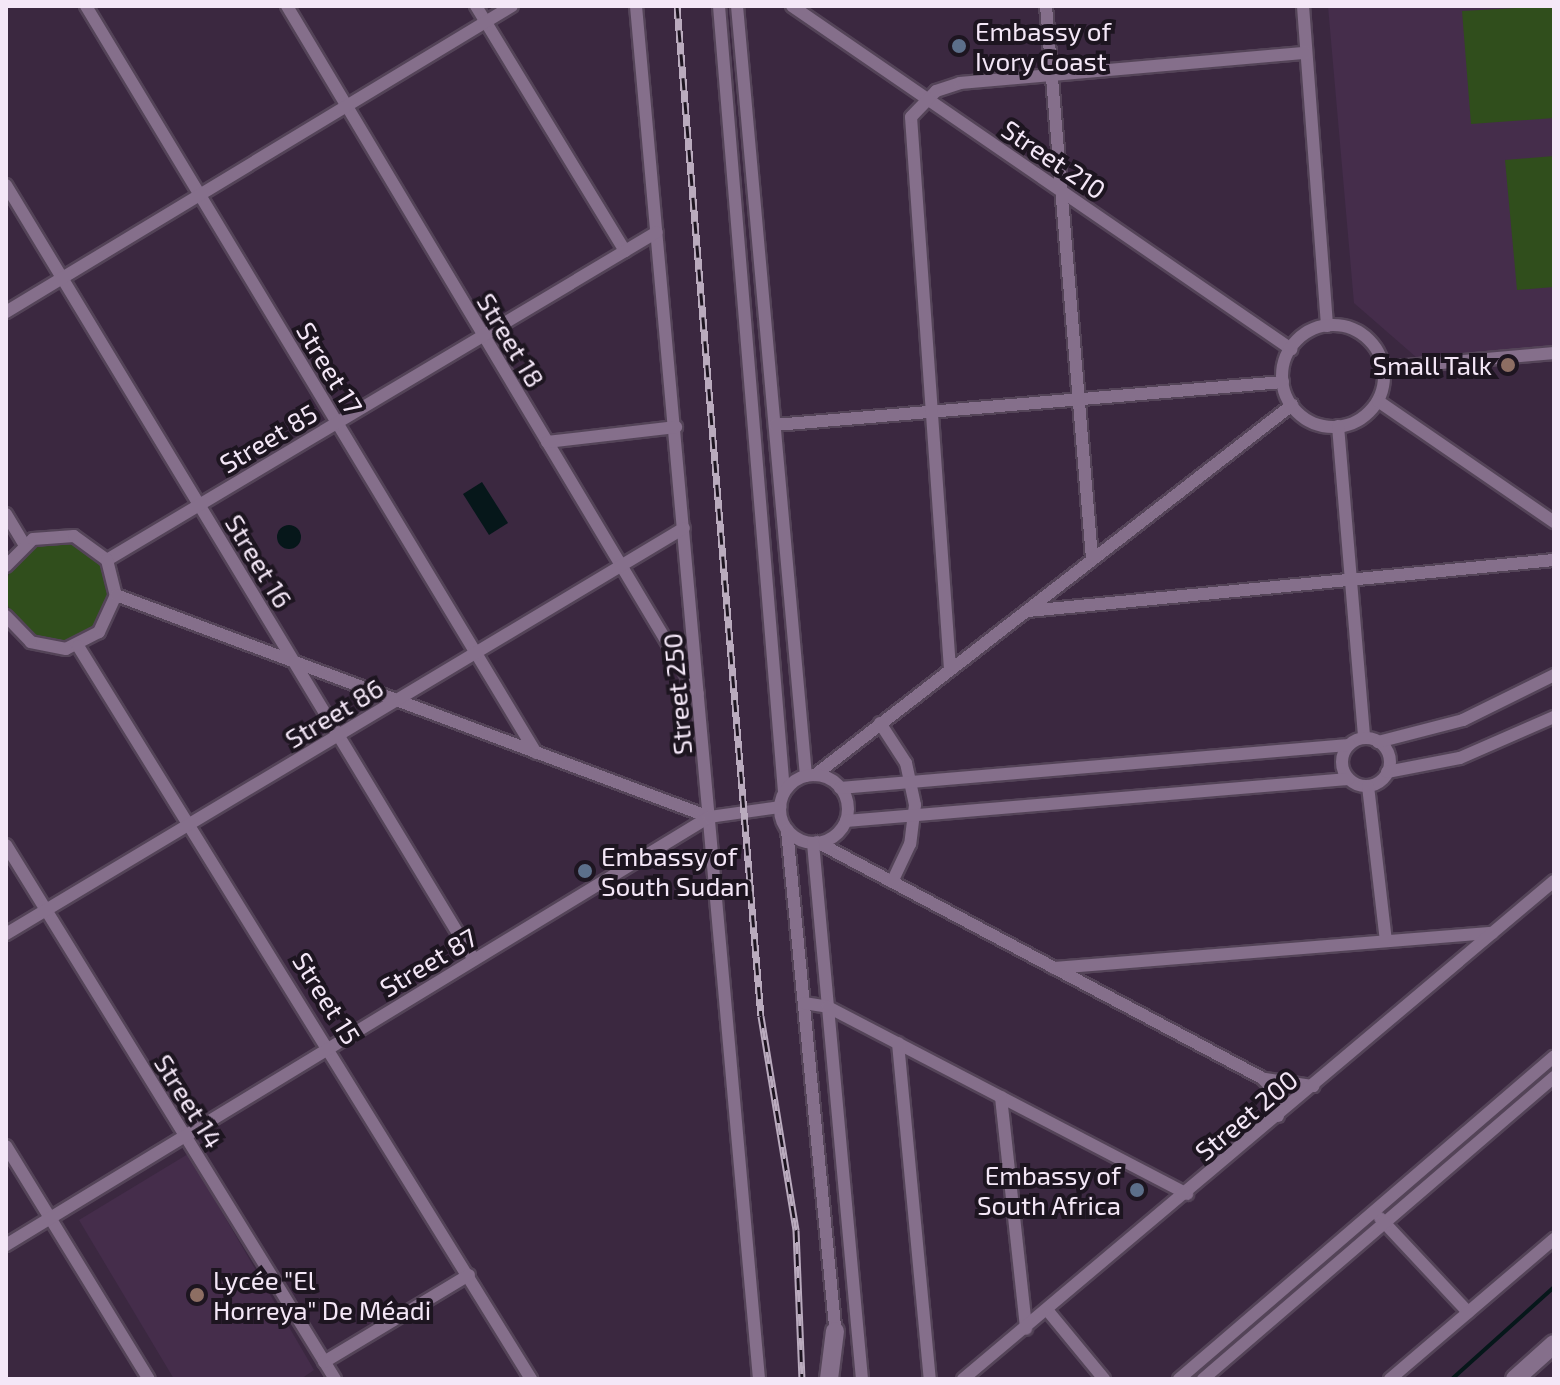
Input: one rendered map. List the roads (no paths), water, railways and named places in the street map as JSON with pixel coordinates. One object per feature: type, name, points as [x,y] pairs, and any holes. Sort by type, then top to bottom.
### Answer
[{"type":"main road","points":[[829,1379],[835,1331]]},
{"type":"main road","points":[[1515,1379],[1554,1344]]},
{"type":"street","name":"Street 17","points":[[86,6],[536,753]]},
{"type":"street","name":"Street 18","points":[[287,6],[699,696]]},
{"type":"street","points":[[476,6],[625,251]]},
{"type":"street","points":[[6,312],[512,6]]},
{"type":"street","name":"Street 250","points":[[636,6],[759,1379]]},
{"type":"street","points":[[719,6],[784,792],[780,807],[787,830],[840,1379]]},
{"type":"street","points":[[737,6],[810,776]]},
{"type":"street","name":"Street 210","points":[[792,6],[1291,349]]},
{"type":"street","points":[[1046,6],[1092,559]]},
{"type":"street","points":[[1303,6],[1327,326]]},
{"type":"street","points":[[950,669],[908,140],[911,117],[927,99],[960,83],[1306,53]]},
{"type":"street","name":"Street 16","points":[[6,185],[474,960]]},
{"type":"street","name":"Street 85","points":[[107,560],[657,232]]},
{"type":"street","points":[[1327,326],[1364,335],[1384,368],[1378,401],[1361,419],[1338,426],[1321,425],[1292,405],[1283,382],[1291,349],[1327,326]]},
{"type":"street","points":[[1384,368],[1554,353]]},
{"type":"street","points":[[775,425],[1283,382]]},
{"type":"street","points":[[1378,401],[1554,522]]},
{"type":"street","points":[[784,792],[880,723],[1292,405]]},
{"type":"street","points":[[1338,426],[1364,738]]},
{"type":"street","points":[[547,442],[676,427]]},
{"type":"street","points":[[6,514],[24,544]]},
{"type":"street","name":"Street 86","points":[[6,934],[684,528]]},
{"type":"street","points":[[6,566],[10,552],[24,544],[64,533],[107,560],[116,595],[105,626],[78,646],[42,647],[8,624]]},
{"type":"street","points":[[1025,611],[1554,560]]},
{"type":"street","points":[[116,595],[709,817],[780,807]]},
{"type":"street","name":"Street 15","points":[[78,646],[193,823],[332,1047],[531,1379]]},
{"type":"street","points":[[810,776],[840,788],[912,784],[1349,745],[1364,738],[1378,742],[1463,720],[1554,675]]},
{"type":"street","points":[[1368,786],[1387,772],[1468,755],[1554,717]]},
{"type":"street","points":[[880,723],[912,784],[913,819],[892,882]]},
{"type":"street","points":[[1378,742],[1388,755],[1387,772]]},
{"type":"street","points":[[1348,779],[1342,766],[1349,745]]},
{"type":"street","points":[[815,842],[846,821],[913,819],[1348,779],[1368,786]]},
{"type":"street","points":[[1368,786],[1386,941]]},
{"type":"street","points":[[840,788],[846,821]]},
{"type":"street","name":"Street 87","points":[[6,1245],[709,817]]},
{"type":"street","points":[[787,830],[892,882],[1262,1078],[1278,1094],[1278,1116]]},
{"type":"street","points":[[815,842],[862,1379]]},
{"type":"street","name":"Street 14","points":[[6,845],[335,1379]]},
{"type":"street","name":"Street 200","points":[[963,1379],[1187,1194],[1554,881]]},
{"type":"street","points":[[1054,968],[1493,933]]},
{"type":"street","points":[[804,1003],[828,1007],[1187,1194]]},
{"type":"street","points":[[898,1043],[930,1379]]},
{"type":"street","points":[[1179,1379],[1554,1057]]},
{"type":"street","points":[[1203,1379],[1554,1077]]},
{"type":"street","points":[[1262,1078],[1313,1086]]},
{"type":"street","points":[[1001,1097],[1026,1329]]},
{"type":"street","points":[[6,1146],[149,1379]]},
{"type":"street","points":[[1374,1212],[1468,1312]]},
{"type":"street","points":[[1390,1379],[1554,1239]]},
{"type":"street","points":[[324,1362],[469,1275]]},
{"type":"street","points":[[1048,1311],[1104,1379]]},
{"type":"waterway","points":[[1452,1379],[1554,1287]]},
{"type":"railway","points":[[677,6],[761,1016],[796,1230],[802,1379]]},
{"type":"place","name":"Embassy of Ivory Coast","points":[[959,46]]},
{"type":"place","name":"Small Talk","points":[[1508,365]]},
{"type":"place","name":"Embassy of South Sudan","points":[[585,871]]},
{"type":"place","name":"Embassy of South Africa","points":[[1137,1190]]},
{"type":"place","name":"Lycée \"El Horreya\" De Méadi","points":[[197,1295]]}]
